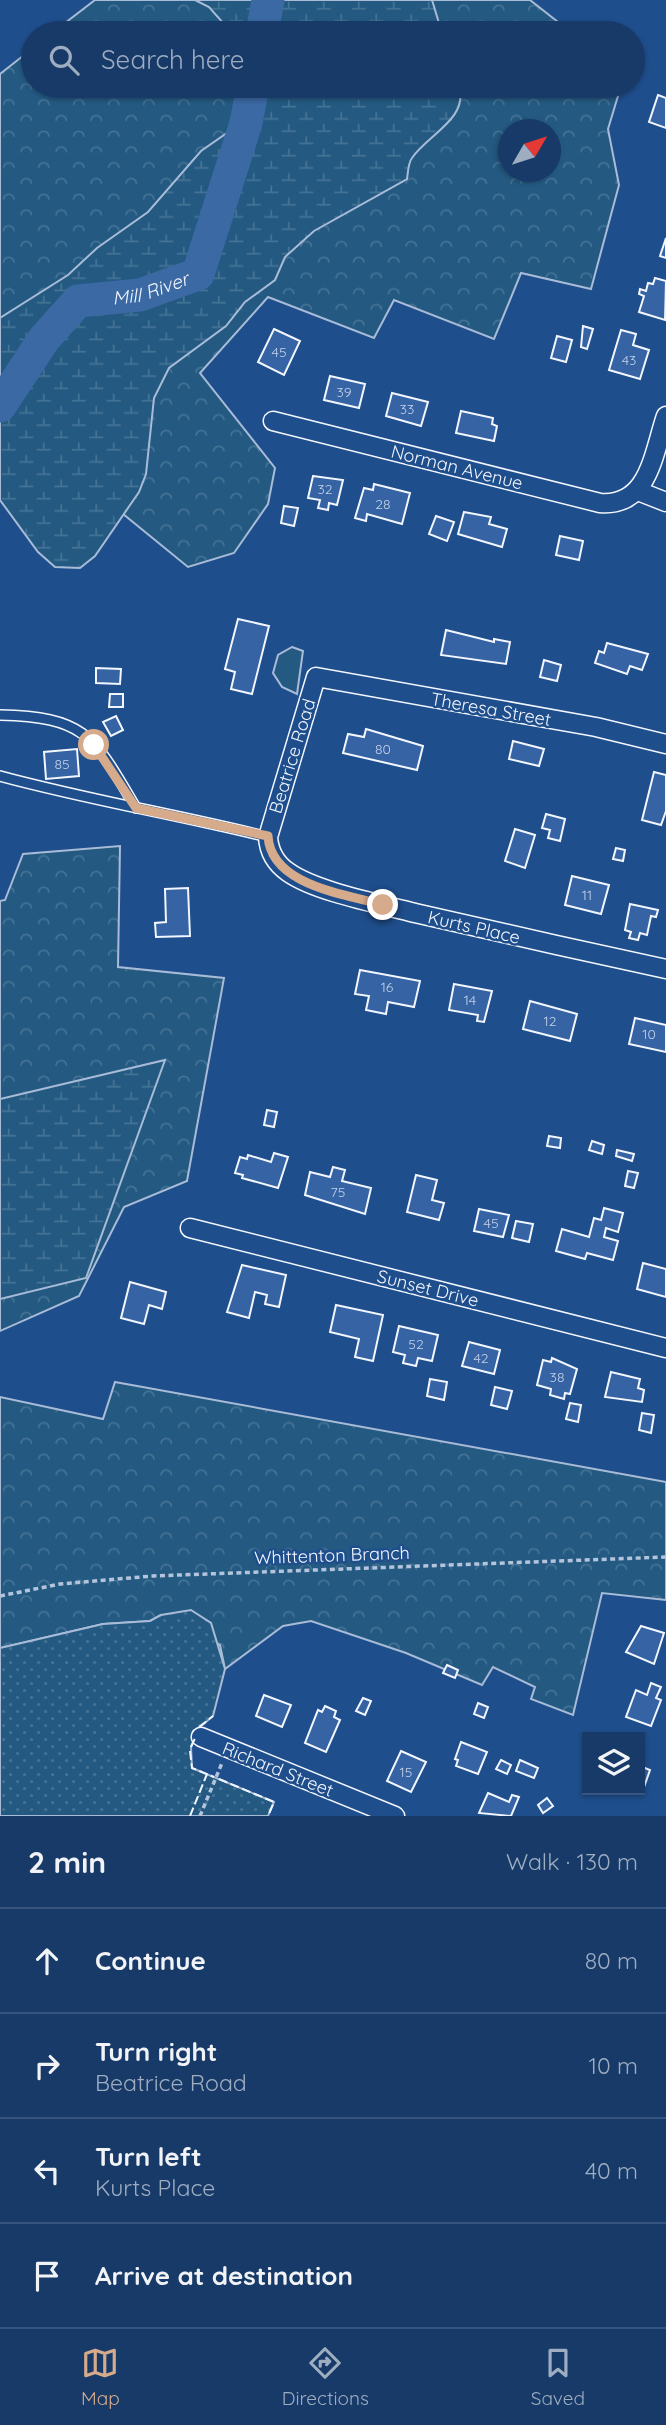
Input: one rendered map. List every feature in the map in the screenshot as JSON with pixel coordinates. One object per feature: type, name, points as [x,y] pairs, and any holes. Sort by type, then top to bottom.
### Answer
[{"type":"street","points":[[666,416],[638,491],[666,502]]},
{"type":"street","name":"Norman Avenue","points":[[273,421],[600,503],[617,505],[630,499],[638,491]]},
{"type":"street","name":"Theresa Street","points":[[316,677],[596,727],[666,744]]},
{"type":"street","name":"Beatrice Road","points":[[287,871],[273,857],[268,836],[316,677]]},
{"type":"street","name":"Kurts Place","points":[[287,871],[314,884],[383,905],[666,970]]},
{"type":"street","name":"Sunset Drive","points":[[190,1228],[666,1348]]},
{"type":"street","name":"Richard Street","points":[[201,1737],[395,1816]]},
{"type":"lane","points":[[0,715],[40,716],[72,725],[110,764],[136,808]]},
{"type":"lane","points":[[0,776],[84,799],[268,836]]},
{"type":"path","name":"Whittenton Branch","points":[[0,1597],[60,1584],[153,1576],[666,1558]]},
{"type":"path","points":[[200,1816],[229,1749]]},
{"type":"green space","points":[[95,0],[530,0],[557,21],[68,21]]},
{"type":"green space","points":[[195,0],[432,0],[438,21],[221,21],[209,7]]},
{"type":"green space","points":[[21,57],[21,98],[617,98],[608,129],[619,185],[591,289],[521,273],[494,339],[394,300],[374,338],[268,297],[200,373],[275,468],[268,504],[234,553],[188,567],[52,456],[0,422],[0,74]]},
{"type":"green space","points":[[247,98],[460,98],[458,108],[445,126],[412,158],[407,179],[314,231],[285,257],[275,280],[245,302],[226,326],[169,368],[154,398],[146,474],[139,492],[95,556],[80,568],[55,567],[38,552],[0,500],[0,318],[68,275],[97,248],[148,212],[201,151],[234,128],[246,106]]},
{"type":"green space","points":[[292,647],[303,651],[297,694],[282,687],[273,673],[278,655]]},
{"type":"green space","points":[[120,846],[118,967],[224,978],[187,1181],[124,1207],[79,1296],[0,1331],[0,901],[5,900],[23,854]]},
{"type":"green space","points":[[165,1060],[86,1278],[0,1299],[0,1099]]},
{"type":"green space","points":[[115,1382],[666,1482],[666,1600],[602,1593],[573,1715],[531,1699],[535,1687],[493,1667],[482,1685],[406,1653],[311,1621],[283,1626],[225,1669],[220,1645],[161,1615],[150,1621],[103,1624],[0,1648],[0,1397],[103,1419]]},
{"type":"green space","points":[[191,1610],[211,1623],[225,1669],[213,1716],[199,1728],[191,1747],[192,1768],[274,1802],[268,1816],[0,1816],[0,1648],[103,1624],[150,1621],[161,1615]]},
{"type":"building","points":[[658,95],[666,98],[666,128],[649,122]]},
{"type":"building","points":[[666,238],[666,258],[660,256]]},
{"type":"building","points":[[655,278],[666,281],[665,320],[639,312],[644,296],[639,294],[640,289],[646,291],[648,283],[653,284]]},
{"type":"building","points":[[583,326],[593,329],[587,349],[581,347]]},
{"type":"building","points":[[274,329],[300,341],[284,375],[258,362]]},
{"type":"building","points":[[621,330],[636,334],[633,345],[649,350],[640,379],[609,370]]},
{"type":"building","points":[[557,336],[572,340],[566,362],[551,358]]},
{"type":"building","points":[[330,376],[365,384],[359,408],[324,400]]},
{"type":"building","points":[[392,393],[428,402],[421,426],[386,416]]},
{"type":"building","points":[[461,411],[493,418],[492,424],[497,426],[494,441],[456,433]]},
{"type":"building","points":[[313,476],[343,480],[337,505],[329,503],[328,510],[318,508],[320,500],[308,498]]},
{"type":"building","points":[[374,484],[410,493],[402,524],[367,514],[366,521],[355,518],[364,488],[373,490]]},
{"type":"building","points":[[284,506],[298,508],[294,526],[281,523]]},
{"type":"building","points":[[464,512],[491,517],[489,524],[507,529],[502,547],[458,534]]},
{"type":"building","points":[[436,516],[454,522],[447,541],[429,534]]},
{"type":"building","points":[[560,536],[583,541],[579,560],[556,555]]},
{"type":"building","points":[[238,619],[269,626],[252,694],[231,689],[235,672],[225,669]]},
{"type":"building","points":[[446,630],[494,642],[494,639],[510,642],[506,664],[441,655]]},
{"type":"building","points":[[607,643],[648,654],[642,670],[630,666],[627,674],[595,663],[599,651],[604,653]]},
{"type":"building","points":[[544,660],[561,665],[557,681],[540,677]]},
{"type":"building","points":[[96,668],[121,669],[120,684],[96,683]]},
{"type":"building","points":[[110,694],[123,694],[123,707],[109,707]]},
{"type":"building","points":[[116,716],[123,730],[111,736],[103,722]]},
{"type":"building","points":[[366,729],[423,746],[417,770],[343,753],[348,734],[364,737]]},
{"type":"building","points":[[513,741],[544,749],[539,766],[509,759]]},
{"type":"building","points":[[77,749],[79,776],[46,779],[44,752]]},
{"type":"building","points":[[654,772],[666,775],[666,811],[661,825],[642,820]]},
{"type":"building","points":[[546,814],[565,819],[560,841],[548,838],[550,830],[542,828]]},
{"type":"building","points":[[515,829],[535,835],[525,868],[505,861]]},
{"type":"building","points":[[616,848],[625,850],[623,861],[613,859]]},
{"type":"building","points":[[572,876],[609,885],[601,914],[565,905]]},
{"type":"building","points":[[188,888],[190,936],[156,937],[155,923],[166,922],[165,889]]},
{"type":"building","points":[[630,904],[658,910],[656,917],[651,916],[647,935],[640,933],[638,940],[629,938],[631,932],[625,930]]},
{"type":"building","points":[[360,970],[420,981],[414,1007],[388,1002],[386,1014],[366,1010],[369,996],[355,994]]},
{"type":"building","points":[[454,984],[492,991],[484,1022],[477,1021],[478,1015],[449,1010]]},
{"type":"building","points":[[530,1001],[577,1014],[570,1041],[523,1029]]},
{"type":"building","points":[[635,1018],[666,1025],[666,1052],[629,1044]]},
{"type":"building","points":[[267,1110],[277,1112],[274,1127],[264,1125]]},
{"type":"building","points":[[549,1136],[561,1138],[560,1148],[547,1146]]},
{"type":"building","points":[[592,1141],[604,1145],[602,1154],[589,1150]]},
{"type":"building","points":[[617,1150],[634,1154],[632,1161],[616,1156]]},
{"type":"building","points":[[274,1153],[288,1157],[278,1188],[242,1178],[243,1175],[235,1173],[240,1157],[247,1159],[248,1155],[271,1162]]},
{"type":"building","points":[[333,1167],[345,1170],[342,1181],[371,1188],[365,1214],[305,1195],[310,1172],[330,1177]]},
{"type":"building","points":[[628,1171],[638,1173],[634,1188],[625,1186]]},
{"type":"building","points":[[416,1175],[437,1180],[432,1200],[444,1203],[439,1220],[407,1212]]},
{"type":"building","points":[[604,1208],[623,1213],[618,1232],[606,1228],[604,1237],[618,1241],[613,1260],[587,1253],[585,1259],[556,1251],[562,1229],[589,1237],[594,1218],[601,1220]]},
{"type":"building","points":[[479,1209],[509,1215],[503,1237],[474,1231]]},
{"type":"building","points":[[516,1221],[533,1224],[529,1242],[512,1238]]},
{"type":"building","points":[[643,1263],[666,1269],[666,1297],[637,1289]]},
{"type":"building","points":[[242,1265],[286,1275],[279,1307],[265,1304],[267,1295],[255,1292],[249,1318],[227,1312]]},
{"type":"building","points":[[130,1282],[166,1292],[162,1309],[149,1305],[144,1324],[121,1318]]},
{"type":"building","points":[[336,1305],[383,1315],[373,1361],[355,1357],[359,1339],[330,1332]]},
{"type":"building","points":[[399,1326],[438,1335],[432,1361],[418,1358],[416,1366],[403,1363],[405,1355],[393,1352]]},
{"type":"building","points":[[469,1342],[500,1350],[494,1374],[462,1366]]},
{"type":"building","points":[[552,1358],[577,1369],[570,1394],[565,1393],[564,1399],[550,1395],[551,1389],[537,1385],[543,1360],[551,1362]]},
{"type":"building","points":[[611,1372],[640,1379],[638,1388],[644,1390],[642,1402],[605,1397]]},
{"type":"building","points":[[430,1379],[447,1382],[444,1400],[427,1396]]},
{"type":"building","points":[[495,1387],[512,1391],[507,1409],[491,1405]]},
{"type":"building","points":[[570,1403],[581,1405],[578,1422],[566,1419]]},
{"type":"building","points":[[642,1413],[654,1415],[651,1433],[639,1430]]},
{"type":"building","points":[[641,1626],[664,1633],[654,1664],[626,1652]]},
{"type":"building","points":[[447,1665],[458,1670],[455,1678],[443,1673]]},
{"type":"building","points":[[651,1683],[661,1687],[656,1698],[661,1700],[651,1726],[626,1717],[636,1690],[647,1695]]},
{"type":"building","points":[[264,1695],[291,1705],[282,1727],[256,1716]]},
{"type":"building","points":[[363,1698],[371,1701],[365,1715],[356,1711]]},
{"type":"building","points":[[478,1703],[488,1707],[484,1718],[474,1714]]},
{"type":"building","points":[[325,1706],[336,1711],[334,1717],[340,1720],[326,1752],[305,1743],[318,1710],[322,1712]]},
{"type":"building","points":[[461,1742],[487,1752],[478,1774],[456,1766],[458,1760],[455,1759]]},
{"type":"building","points":[[401,1751],[426,1762],[411,1792],[387,1781]]},
{"type":"building","points":[[501,1760],[511,1765],[507,1774],[496,1769]]},
{"type":"building","points":[[520,1760],[538,1768],[534,1778],[516,1771]]},
{"type":"building","points":[[645,1768],[650,1770],[645,1784]]},
{"type":"building","points":[[488,1793],[509,1802],[512,1795],[519,1797],[511,1816],[479,1813]]},
{"type":"building","points":[[547,1798],[553,1806],[543,1813],[538,1805]]},
{"type":"waterway","name":"Mill River","points":[[264,21],[268,0]]},
{"type":"waterway","name":"Mill River","points":[[0,406],[44,339],[78,301],[140,295],[198,274],[246,123],[251,98]]},
{"type":"fence","points":[[199,1727],[213,1716]]},
{"type":"fence","points":[[191,1747],[196,1736]]},
{"type":"fence","points":[[190,1751],[192,1768],[214,1777]]},
{"type":"fence","points":[[190,1816],[207,1774]]},
{"type":"fence","points":[[219,1779],[274,1802],[268,1816]]},
{"type":"route","points":[[94,745],[110,764],[136,808],[268,836],[273,857],[296,877],[383,905]]}]
